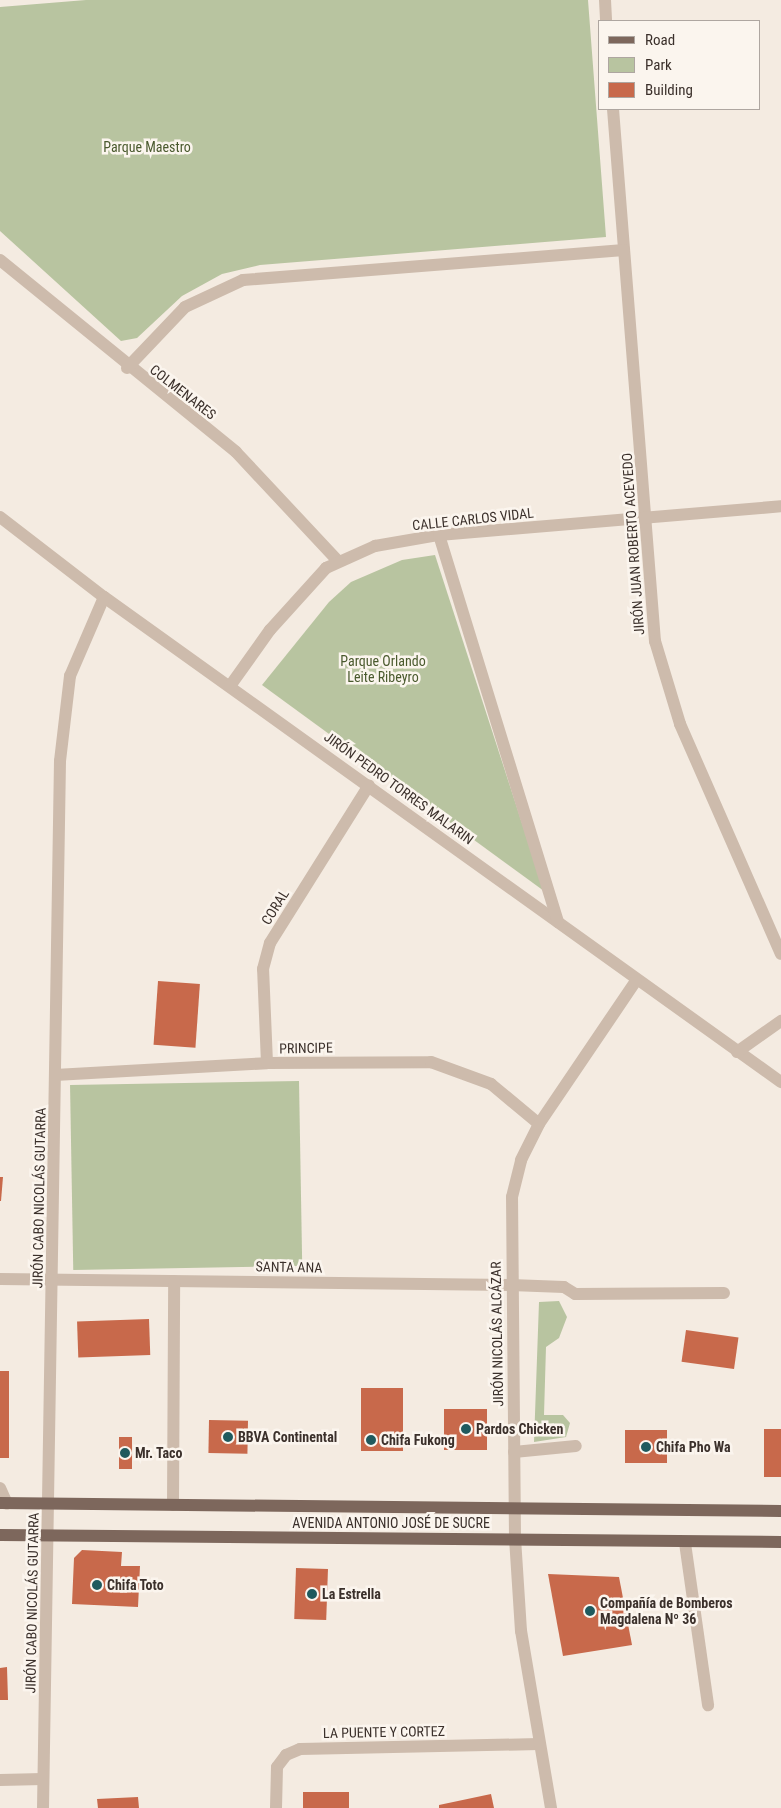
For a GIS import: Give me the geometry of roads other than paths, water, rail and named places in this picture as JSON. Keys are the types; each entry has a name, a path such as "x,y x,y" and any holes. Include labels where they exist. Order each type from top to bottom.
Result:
{"main road":[{"name":"AVENIDA ANTONIO JOSÉ DE SUCRE","path":"4,1503 781,1512"},
{"name":"AVENIDA ANTONIO JOSÉ DE SUCRE","path":"0,1534 515,1539 686,1543 781,1542"}],"street":[{"path":"605,0 606,20"},
{"name":"JIRÓN JUAN ROBERTO ACEVEDO","path":"613,110 647,518 655,641 664,677 781,954"},
{"path":"127,368 185,307 243,280 624,250"},
{"name":"COLMENARES","path":"0,260 127,368 260,473 337,560"},
{"name":"CALLE CARLOS VIDAL","path":"230,686 270,630 337,560 375,546 439,535 781,506"},
{"name":"JIRÓN PEDRO TORRES MALARIN","path":"0,517 104,597 369,785 636,981 781,1082"},
{"path":"439,535 558,922"},
{"name":"JIRÓN CABO NICOLÁS GUTARRA","path":"42,1808 50,1535 55,1075 64,719 70,676 104,597"},
{"name":"CORAL","path":"266,1064 263,969 270,942 369,785"},
{"name":"JIRÓN NICOLÁS ALCÁZAR","path":"551,1808 521,1631 515,1539 511,1285 512,1197 521,1160 539,1124 636,981"},
{"path":"737,1052 781,1021"},
{"name":"PRINCIPE","path":"55,1075 266,1064 431,1062 491,1084 539,1124"},
{"name":"SANTA ANA","path":"0,1279 511,1285 564,1287 575,1294 724,1293"},
{"path":"173,1505 174,1281"},
{"path":"514,1452 576,1446"},
{"path":"0,1488 4,1503"},
{"path":"686,1543 708,1704"},
{"name":"LA PUENTE Y CORTEZ","path":"276,1808 277,1767 286,1754 300,1749 539,1744"},
{"path":"0,1780 43,1779"}],"place":[{"name":"Pardos Chicken","path":"466,1429"},
{"name":"BBVA Continental","path":"228,1437"},
{"name":"Chifa Fukong","path":"371,1440"},
{"name":"Chifa Pho Wa","path":"646,1447"},
{"name":"Mr. Taco","path":"125,1453"},
{"name":"Chifa Toto","path":"97,1585"},
{"name":"La Estrella","path":"312,1594"},
{"name":"Compañía de Bomberos Magdalena Nº 36","path":"590,1611"}],"park label":[{"name":"Parque Maestro","path":"147,147"},
{"name":"Parque Orlando Leite Ribeyro","path":"383,670"}]}
